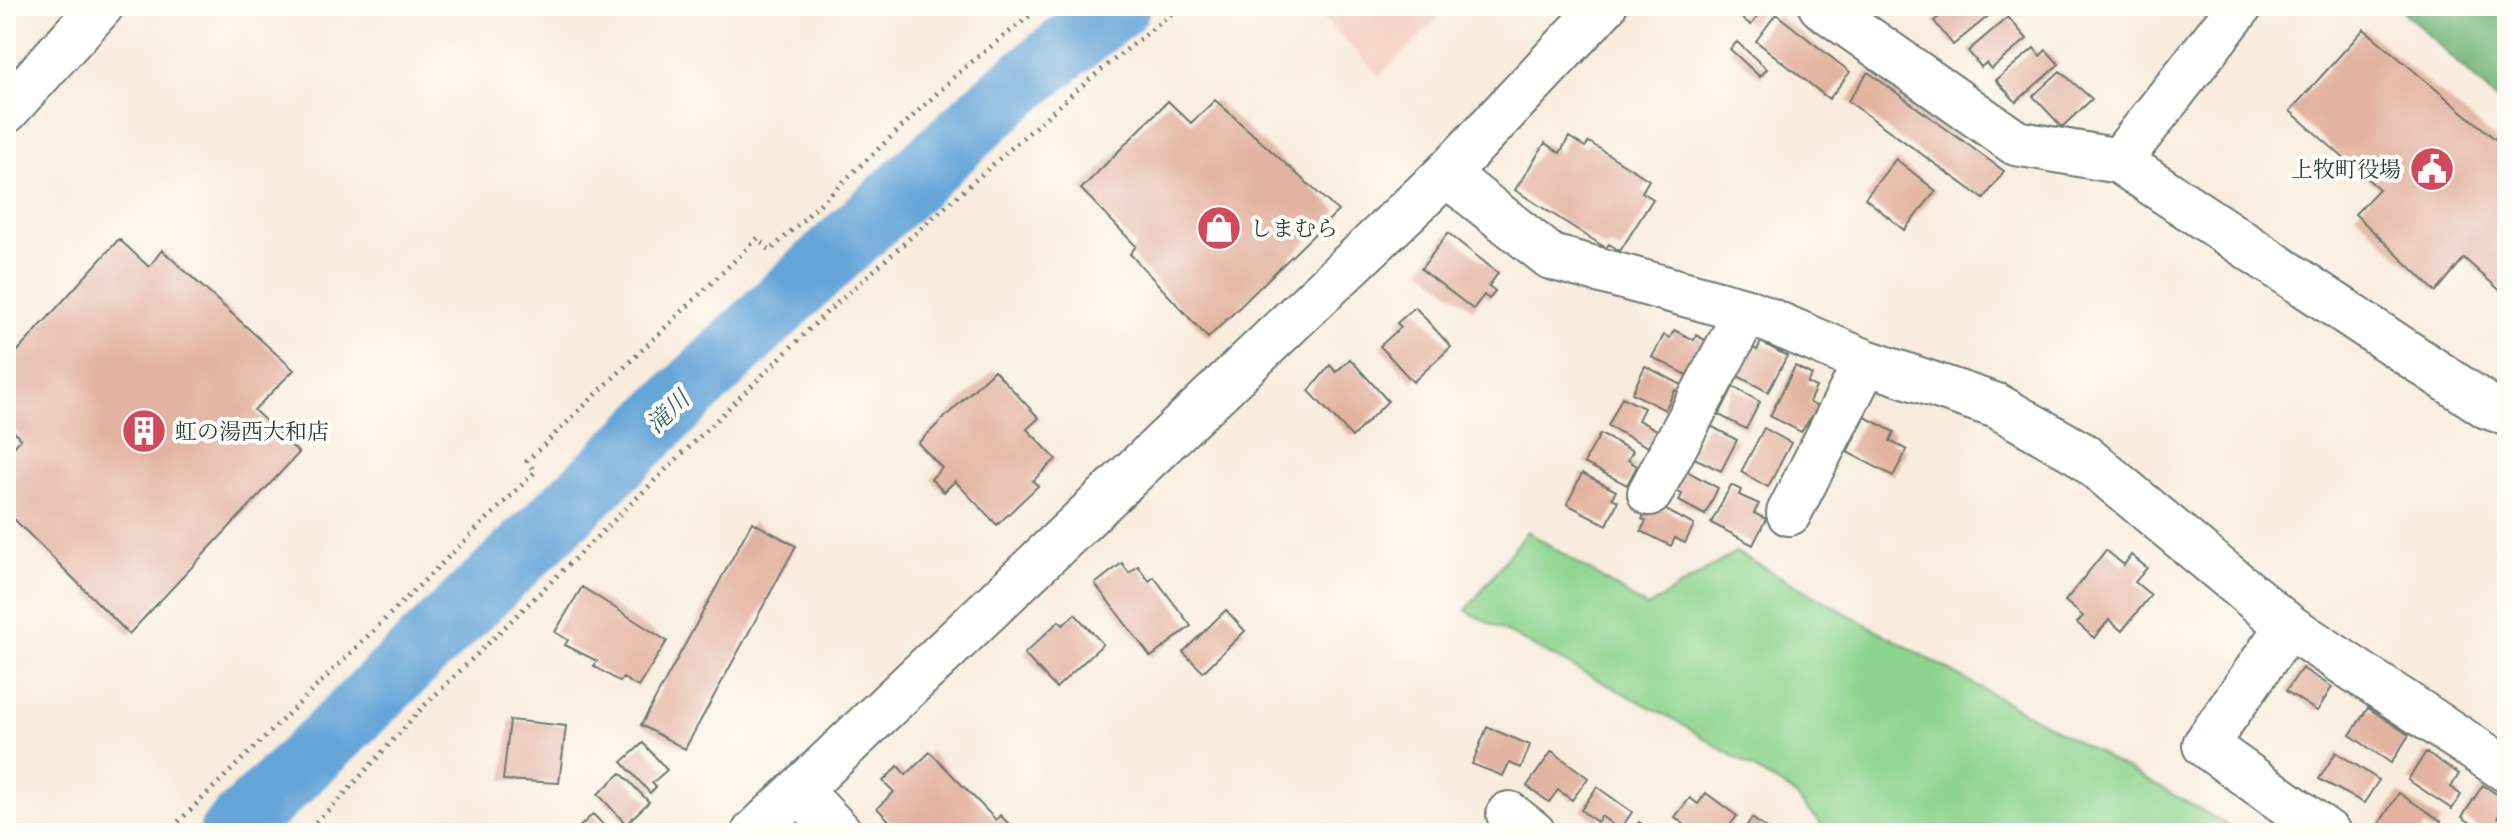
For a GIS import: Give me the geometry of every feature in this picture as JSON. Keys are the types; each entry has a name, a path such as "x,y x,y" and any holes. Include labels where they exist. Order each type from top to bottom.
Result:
{"street":[{"path":"6,111 101,6"},
{"path":"754,833 1446,174 1604,6"},
{"path":"1821,6 2016,143 2119,161 2487,406 2507,413"},
{"path":"2119,161 2240,6"},
{"path":"1446,174 1551,257 1747,311 1866,362 1997,406 2081,454 2288,626 2507,770"},
{"path":"1650,493 1747,311"},
{"path":"1789,513 1866,362"},
{"path":"2288,626 2205,745 2328,833"},
{"path":"799,790 840,833"}],"path":[{"path":"167,833 535,472 527,461 758,238 770,251 965,67 1042,6"},
{"path":"304,833 340,799 422,708 827,312 1080,87 1181,6"}],"shaded area":[{"path":"1313,6 1451,6 1379,76"}],"green space":[{"path":"2398,6 2507,6 2507,110"},
{"path":"1527,531 1647,607 1736,552 2242,833 1829,833 1793,793 1673,719 1466,611"}],"building":[{"path":"1746,6 1766,6 1751,25 1739,16"},
{"path":"1953,6 1995,6 1997,9 1953,45 1934,21"},
{"path":"1776,14 1850,72 1829,99 1756,41"},
{"path":"2008,17 2027,39 1991,69 1986,63 1981,67 1968,51"},
{"name":"上牧町役場","path":"2364,29 2507,149 2507,297 2464,258 2436,292 2355,214 2379,189 2290,111"},
{"path":"1737,42 1767,69 1760,77 1730,49"},
{"path":"2034,48 2040,56 2046,50 2059,64 2016,102 1996,80"},
{"path":"2060,71 2092,99 2062,127 2033,96"},
{"path":"1868,72 2004,171 1984,199 1848,101"},
{"name":"しまむら","path":"1215,100 1338,211 1208,338 1130,254 1136,246 1081,189 1168,101 1191,123"},
{"path":"1569,137 1585,147 1589,142 1649,180 1642,192 1653,199 1620,251 1609,244 1606,248 1515,190 1545,143 1560,153"},
{"path":"1896,159 1936,191 1904,230 1865,198"},
{"path":"1448,233 1498,273 1489,286 1495,291 1489,299 1484,295 1473,309 1421,269"},
{"name":"虹の湯西大和店","path":"119,239 149,267 162,250 294,370 254,410 299,453 129,634 6,511 6,456 21,439 6,423 6,364"},
{"path":"1415,307 1451,347 1413,382 1380,346 1401,327 1397,323"},
{"path":"1674,330 1694,340 1696,335 1707,341 1689,376 1652,357 1664,335 1670,338"},
{"path":"1761,342 1787,356 1768,392 1732,373 1747,344 1757,350"},
{"path":"1350,359 1388,401 1352,437 1309,391 1330,365 1336,372"},
{"path":"1645,366 1684,386 1680,393 1675,390 1665,410 1632,393"},
{"path":"1795,366 1812,375 1807,383 1816,387 1809,402 1818,407 1801,432 1770,416"},
{"path":"994,370 1039,418 1027,429 1056,459 1033,481 1038,486 997,525 955,481 944,492 931,479 942,468 918,443"},
{"path":"1733,387 1760,402 1746,429 1719,415"},
{"path":"1622,397 1644,408 1638,420 1657,430 1648,447 1608,426"},
{"path":"1865,417 1894,432 1890,441 1907,450 1893,476 1847,452"},
{"path":"1707,424 1737,440 1721,471 1690,456"},
{"path":"1764,428 1791,443 1768,487 1741,472"},
{"path":"1600,434 1633,451 1628,460 1637,466 1627,485 1584,463"},
{"path":"1683,469 1718,488 1705,515 1679,501 1682,494 1673,489"},
{"path":"1582,473 1616,491 1612,498 1618,501 1607,525 1567,504"},
{"path":"1731,485 1741,490 1739,495 1759,504 1754,513 1766,519 1753,545 1711,523"},
{"path":"1651,502 1694,525 1685,543 1675,538 1671,546 1641,531 1646,521 1642,519"},
{"path":"752,522 796,546 685,749 641,725"},
{"path":"2106,550 2124,565 2131,555 2147,568 2135,582 2151,595 2122,631 2109,620 2094,638 2077,623 2083,616 2065,601"},
{"path":"1122,563 1129,573 1138,566 1149,581 1154,577 1191,626 1151,657 1095,584"},
{"path":"582,587 667,641 638,687 623,678 620,682 594,666 597,661 565,645 568,640 555,632"},
{"path":"1226,610 1245,631 1203,672 1183,652"},
{"path":"1075,614 1103,644 1056,688 1024,654 1059,621 1063,625"},
{"path":"2302,668 2332,687 2317,711 2286,691"},
{"path":"2368,708 2409,735 2391,763 2350,735"},
{"path":"510,720 566,726 559,783 503,780"},
{"path":"1487,727 1530,745 1521,768 1509,763 1503,776 1472,764"},
{"path":"643,743 667,770 652,783 656,787 650,793 622,762"},
{"path":"1552,751 1588,778 1572,800 1558,790 1549,802 1527,786"},
{"path":"930,752 996,820 1000,815 1014,829 1010,833 901,833 877,808 894,792 883,781 898,766 906,775"},
{"path":"2336,752 2379,780 2364,803 2319,779"},
{"path":"2426,752 2459,774 2451,787 2461,795 2452,809 2408,780"},
{"path":"621,773 649,802 626,824 598,794"},
{"path":"2483,785 2507,801 2498,817 2507,823 2507,833 2486,833 2462,817"},
{"path":"1597,787 1632,812 1620,830 1601,816 1597,822 1581,810"},
{"path":"1706,793 1737,816 1724,833 1713,826 1707,833 1695,833 1675,817 1690,798 1698,804"},
{"path":"2399,793 2441,821 2433,833 2424,827 2420,833 2392,833 2379,824"},
{"path":"593,814 611,833 573,833"},
{"path":"1752,818 1773,833 1742,833"},
{"path":"1639,822 1654,833 1631,833"}],"waterway":[{"name":"滝川","path":"231,833 795,290 1004,97 1118,6"}],"place":[{"name":"上牧町役場","path":"2432,169"},
{"name":"しまむら","path":"1219,228"},
{"name":"虹の湯西大和店","path":"144,431"}]}
